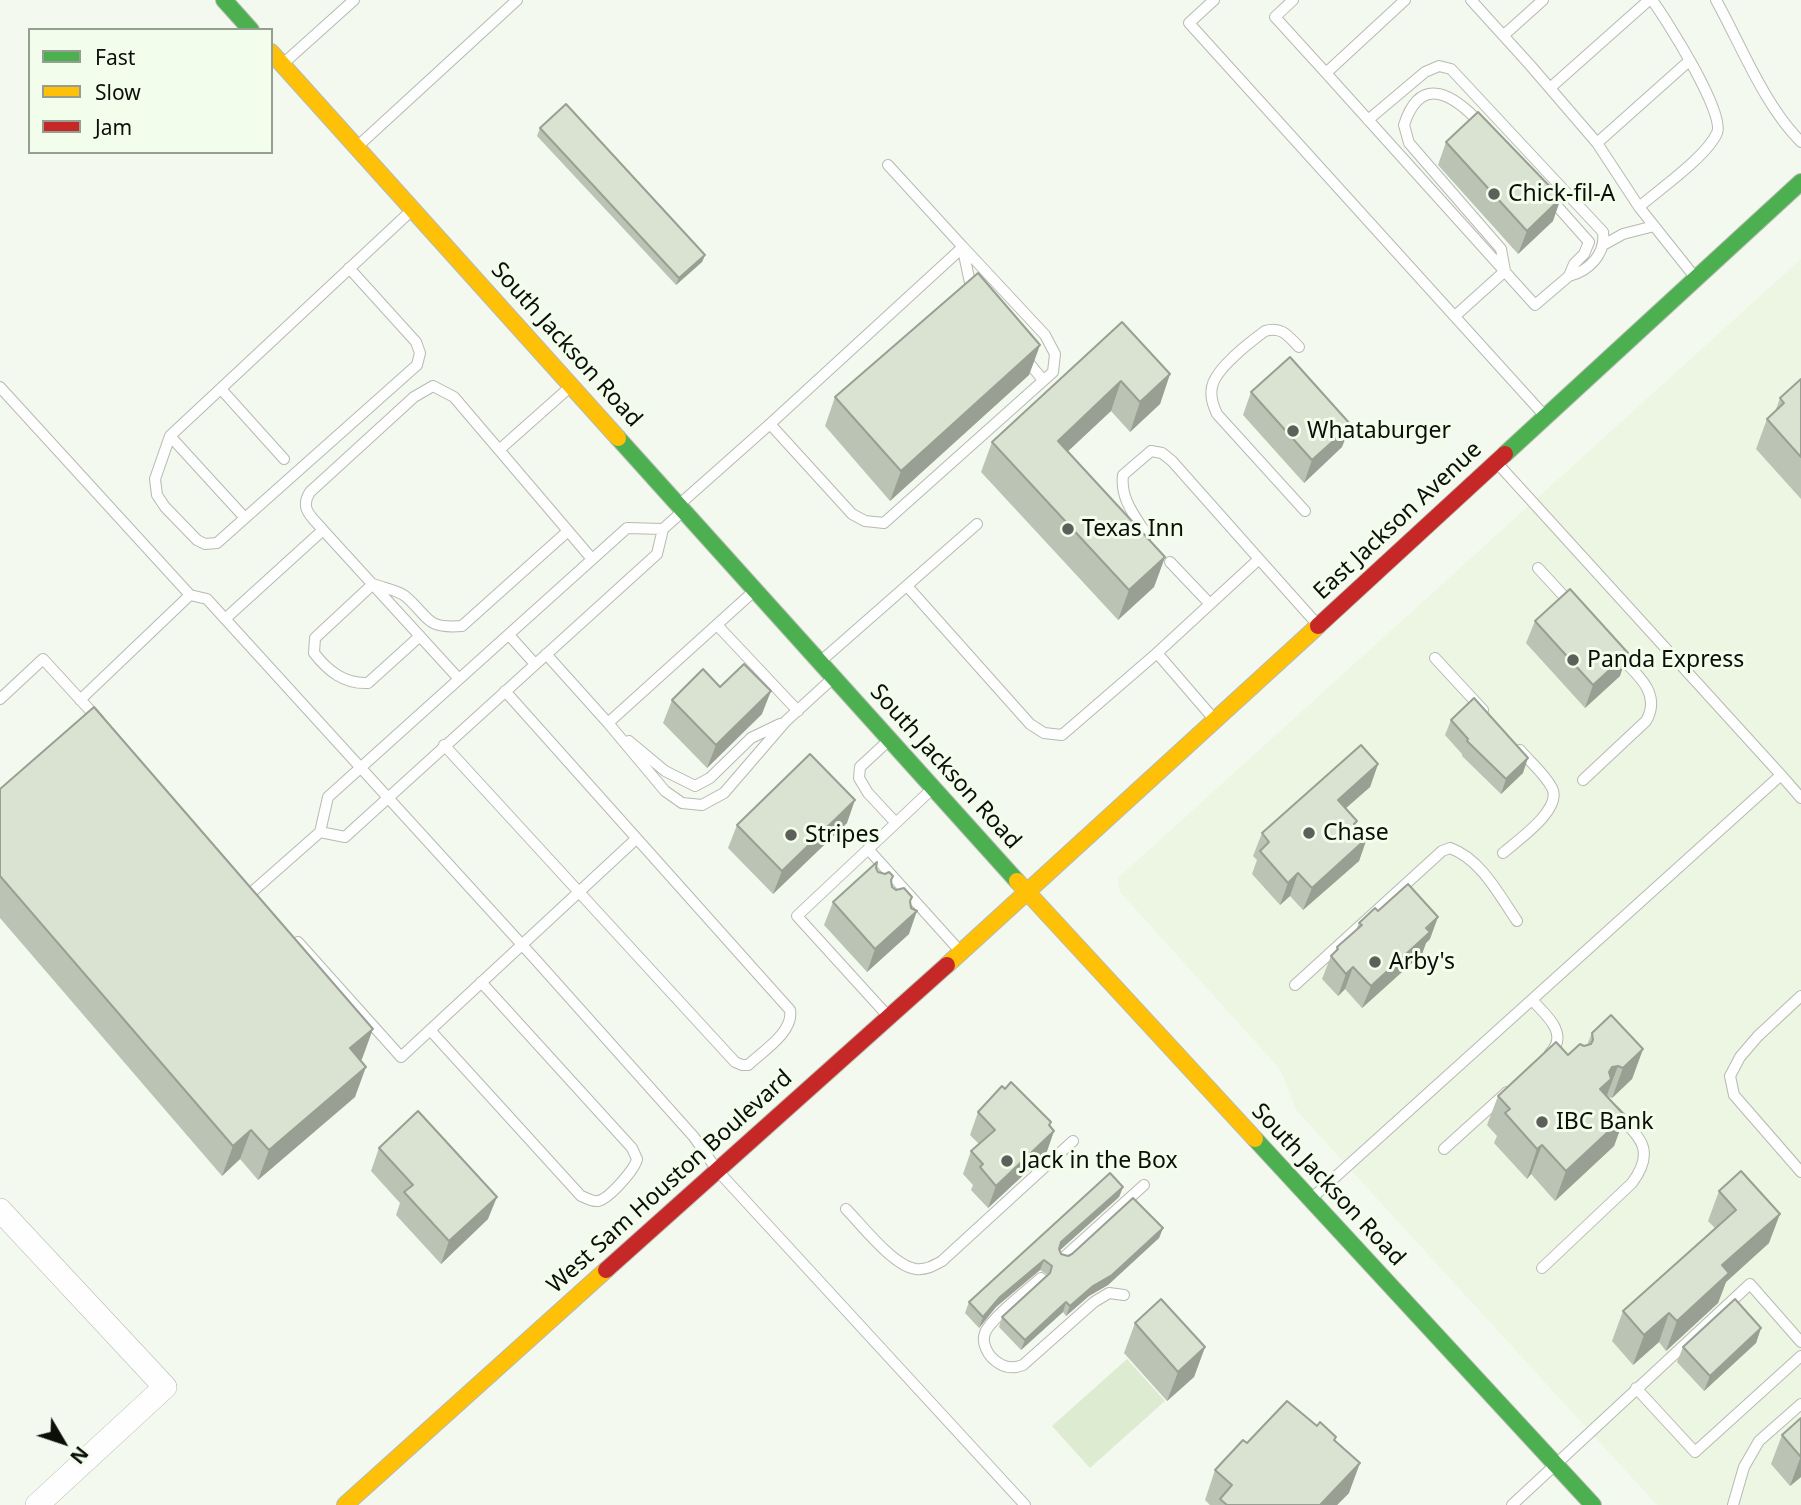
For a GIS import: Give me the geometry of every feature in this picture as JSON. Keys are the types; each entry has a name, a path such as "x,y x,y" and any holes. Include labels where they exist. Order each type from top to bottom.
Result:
{"main road":[{"path":"224,0 249,28"},
{"name":"South Jackson Road","path":"273,54 1027,893 1556,1465 1586,1503"},
{"name":"East Jackson Avenue","path":"1027,893 1801,182"},
{"name":"West Sam Houston Boulevard","path":"345,1505 1027,893"}],"street":[{"path":"0,1210 165,1387 37,1505"}],"lane":[{"path":"283,64 354,0"},
{"path":"358,146 517,0"},
{"path":"1214,0 1189,23 1546,416"},
{"path":"1293,0 1275,18 1535,305 1569,276 1581,273 1601,254 1605,244 1603,232 1451,69 1439,66 1425,72 1368,120"},
{"path":"1326,73 1405,0"},
{"path":"1471,0 1597,143 1639,207 1696,279"},
{"path":"1504,35 1543,0"},
{"path":"1550,88 1650,0 1674,31 1717,113 1719,130 1709,146 1639,207"},
{"path":"1716,0 1768,96 1801,142"},
{"path":"1597,143 1689,61"},
{"path":"1493,137 1465,107 1453,98 1438,93 1431,93 1414,103 1404,125 1409,143 1501,248 1505,271"},
{"path":"770,424 852,514 865,521 884,523 1053,372 1055,354 1045,335 888,165"},
{"path":"1539,187 1589,242 1569,276"},
{"path":"349,268 416,342 420,354 417,365 217,543 205,544 197,540 156,495 155,479 170,436 349,268 414,208"},
{"path":"1605,244 1623,234 1654,226"},
{"path":"963,247 972,292 980,302"},
{"path":"320,832 345,837 657,554 663,529 681,507 963,247"},
{"path":"1455,316 1505,271"},
{"path":"1299,347 1284,331 1274,328 1265,331 1220,372 1212,385 1212,402 1217,414 1305,511"},
{"path":"1019,351 1043,380"},
{"path":"499,450 572,385"},
{"path":"459,679 305,510 304,501 310,492 414,397 433,386 454,397 592,559"},
{"path":"0,387 190,595 207,598 522,944 694,1137 717,1170 1025,1505"},
{"path":"221,388 284,458"},
{"path":"170,436 245,518"},
{"path":"1147,535 1125,499 1122,484 1123,475 1152,451 1162,453 1172,461 1318,625"},
{"path":"1496,462 1801,797"},
{"path":"820,662 977,524"},
{"path":"252,892 320,832 328,797 627,528 663,529"},
{"path":"225,619 323,530"},
{"path":"373,584 403,594 429,621 443,628 462,626 568,531"},
{"path":"907,586 1030,724 1044,733 1062,735 1157,653 1259,559"},
{"path":"1170,562 1210,604"},
{"path":"1538,568 1583,617"},
{"path":"373,584 315,638 314,653 328,670 353,683 368,683 420,636"},
{"path":"608,723 755,590"},
{"path":"80,700 190,595"},
{"path":"717,625 797,710"},
{"path":"509,635 535,664"},
{"path":"1583,780 1646,721 1651,712 1651,692 1610,646"},
{"path":"1157,653 1215,720"},
{"path":"546,654 664,791 682,803 702,805 724,793 786,721 834,678"},
{"path":"1435,658 1491,719"},
{"path":"0,699 43,659 107,730"},
{"path":"444,745 735,1062 748,1065 788,1028 790,1010 505,691"},
{"path":"608,723 665,771 695,786 710,778 751,738 786,721"},
{"path":"889,740 860,767 859,778 868,793 896,823"},
{"path":"1503,853 1548,812 1554,799 1553,789 1547,780 1510,740"},
{"path":"1310,1199 1781,775"},
{"path":"889,1017 797,916 933,788"},
{"path":"289,933 401,1057 636,839"},
{"path":"1294,985 1442,851 1450,848 1466,856 1492,884 1517,921"},
{"path":"868,849 902,895 961,952"},
{"path":"243,882 261,902"},
{"path":"819,940 830,931"},
{"path":"834,956 844,946"},
{"path":"853,978 863,968"},
{"path":"430,1030 581,1196 594,1201 602,1200 635,1168 637,1159 632,1148 481,982"},
{"path":"1801,996 1740,1057 1730,1076 1734,1095 1801,1172"},
{"path":"1532,1000 1556,1028 1559,1039 1559,1051 1545,1056"},
{"path":"1444,1149 1515,1084"},
{"path":"1542,1268 1632,1184 1641,1171 1645,1149 1641,1139 1606,1103"},
{"path":"846,1209 896,1260 913,1269 931,1267 942,1261 1073,1140"},
{"path":"1063,1258 1144,1185"},
{"path":"1041,1278 985,1332 986,1351 1000,1364 1016,1368 1023,1365 1094,1302 1108,1293 1124,1295"},
{"path":"1511,1505 1750,1284 1801,1342"},
{"path":"1636,1388 1695,1452 1801,1356"},
{"path":"1733,1505 1744,1467 1759,1441 1801,1404"}],"shaded area":[{"path":"1801,259 1801,1505 1657,1505 1297,1111 1280,1069 1120,892 1118,878"},
{"path":"1127,1359 1165,1401 1090,1468 1052,1426"}],"building":[{"path":"566,104 705,255 679,278 540,128"},
{"path":"1478,112 1561,198 1527,231 1446,142"},
{"path":"978,273 1040,345 901,471 835,397"},
{"path":"1122,322 1170,374 1140,402 1121,381 1058,441 1165,557 1129,590 992,442"},
{"path":"1290,357 1351,425 1312,460 1251,392"},
{"path":"1801,379 1801,457 1767,419 1784,403 1780,398"},
{"path":"1570,589 1628,653 1593,685 1535,621"},
{"path":"744,664 771,691 716,745 672,700 703,669 720,687"},
{"path":"1474,698 1528,758 1506,779 1467,741 1451,720"},
{"path":"94,707 373,1029 350,1048 366,1067 269,1150 251,1130 233,1146 0,876 0,789"},
{"name":"Chase","path":"1361,745 1378,764 1338,800 1357,821 1354,824 1367,838 1312,888 1298,873 1288,883 1260,851 1269,842 1262,833"},
{"path":"810,754 855,800 782,871 737,825"},
{"path":"877,862 878,872 889,872 893,876 892,887 896,890 904,888 912,897 911,908 917,911 875,949 833,902"},
{"name":"Arby's","path":"1408,884 1438,917 1426,928 1430,932 1371,986 1353,967 1346,974 1331,956 1337,947 1362,925 1359,923 1375,908 1378,911"},
{"name":"IBC Bank","path":"1611,1015 1643,1049 1623,1068 1612,1067 1609,1072 1611,1079 1600,1089 1625,1116 1566,1171 1542,1145 1537,1149 1505,1113 1510,1109 1498,1096 1556,1042 1568,1055 1580,1044 1591,1044 1592,1033"},
{"path":"1011,1082 1051,1122 1049,1125 1054,1131 996,1186 980,1167 983,1164 971,1151 995,1130 978,1112 1002,1086 1005,1089"},
{"path":"418,1111 497,1197 449,1241 404,1192 413,1185 379,1148"},
{"path":"1741,1171 1780,1214 1722,1265 1729,1273 1677,1321 1669,1313 1644,1335 1623,1311 1736,1210 1719,1191"},
{"path":"1110,1173 1123,1187 1061,1242 1061,1254 1072,1254 1133,1198 1163,1228 1112,1275 1093,1286 1070,1306 1066,1302 1025,1340 1002,1317 1050,1273 1052,1266 1044,1260 1000,1297 983,1317 969,1302"},
{"path":"1161,1299 1205,1347 1178,1372 1135,1323"},
{"path":"1735,1299 1761,1328 1710,1376 1683,1347"},
{"path":"1287,1401 1317,1426 1320,1422 1336,1437 1334,1440 1360,1463 1320,1505 1227,1505 1220,1499 1232,1485 1215,1470 1243,1440 1247,1443"},
{"path":"1801,1418 1801,1457 1782,1435"}],"traffic: fast":[{"path":"224,0 249,28"},
{"path":"1505,454 1801,182"},
{"path":"618,438 1017,881"},
{"path":"1255,1139 1593,1505"}],"traffic: slow":[{"path":"273,54 618,438"},
{"path":"947,965 1318,626"},
{"path":"1017,881 1255,1139"},
{"path":"345,1505 606,1270"}],"traffic: jam":[{"path":"1318,626 1505,454"},
{"path":"606,1270 947,965"}],"place":[{"name":"Chick-fil-A","path":"1494,194"},
{"name":"Whataburger","path":"1293,431"},
{"name":"Texas Inn","path":"1068,529"},
{"name":"Panda Express","path":"1573,660"},
{"name":"Chase","path":"1309,833"},
{"name":"Stripes","path":"791,835"},
{"name":"Arby's","path":"1375,962"},
{"name":"IBC Bank","path":"1542,1122"},
{"name":"Jack in the Box","path":"1007,1161"}]}
